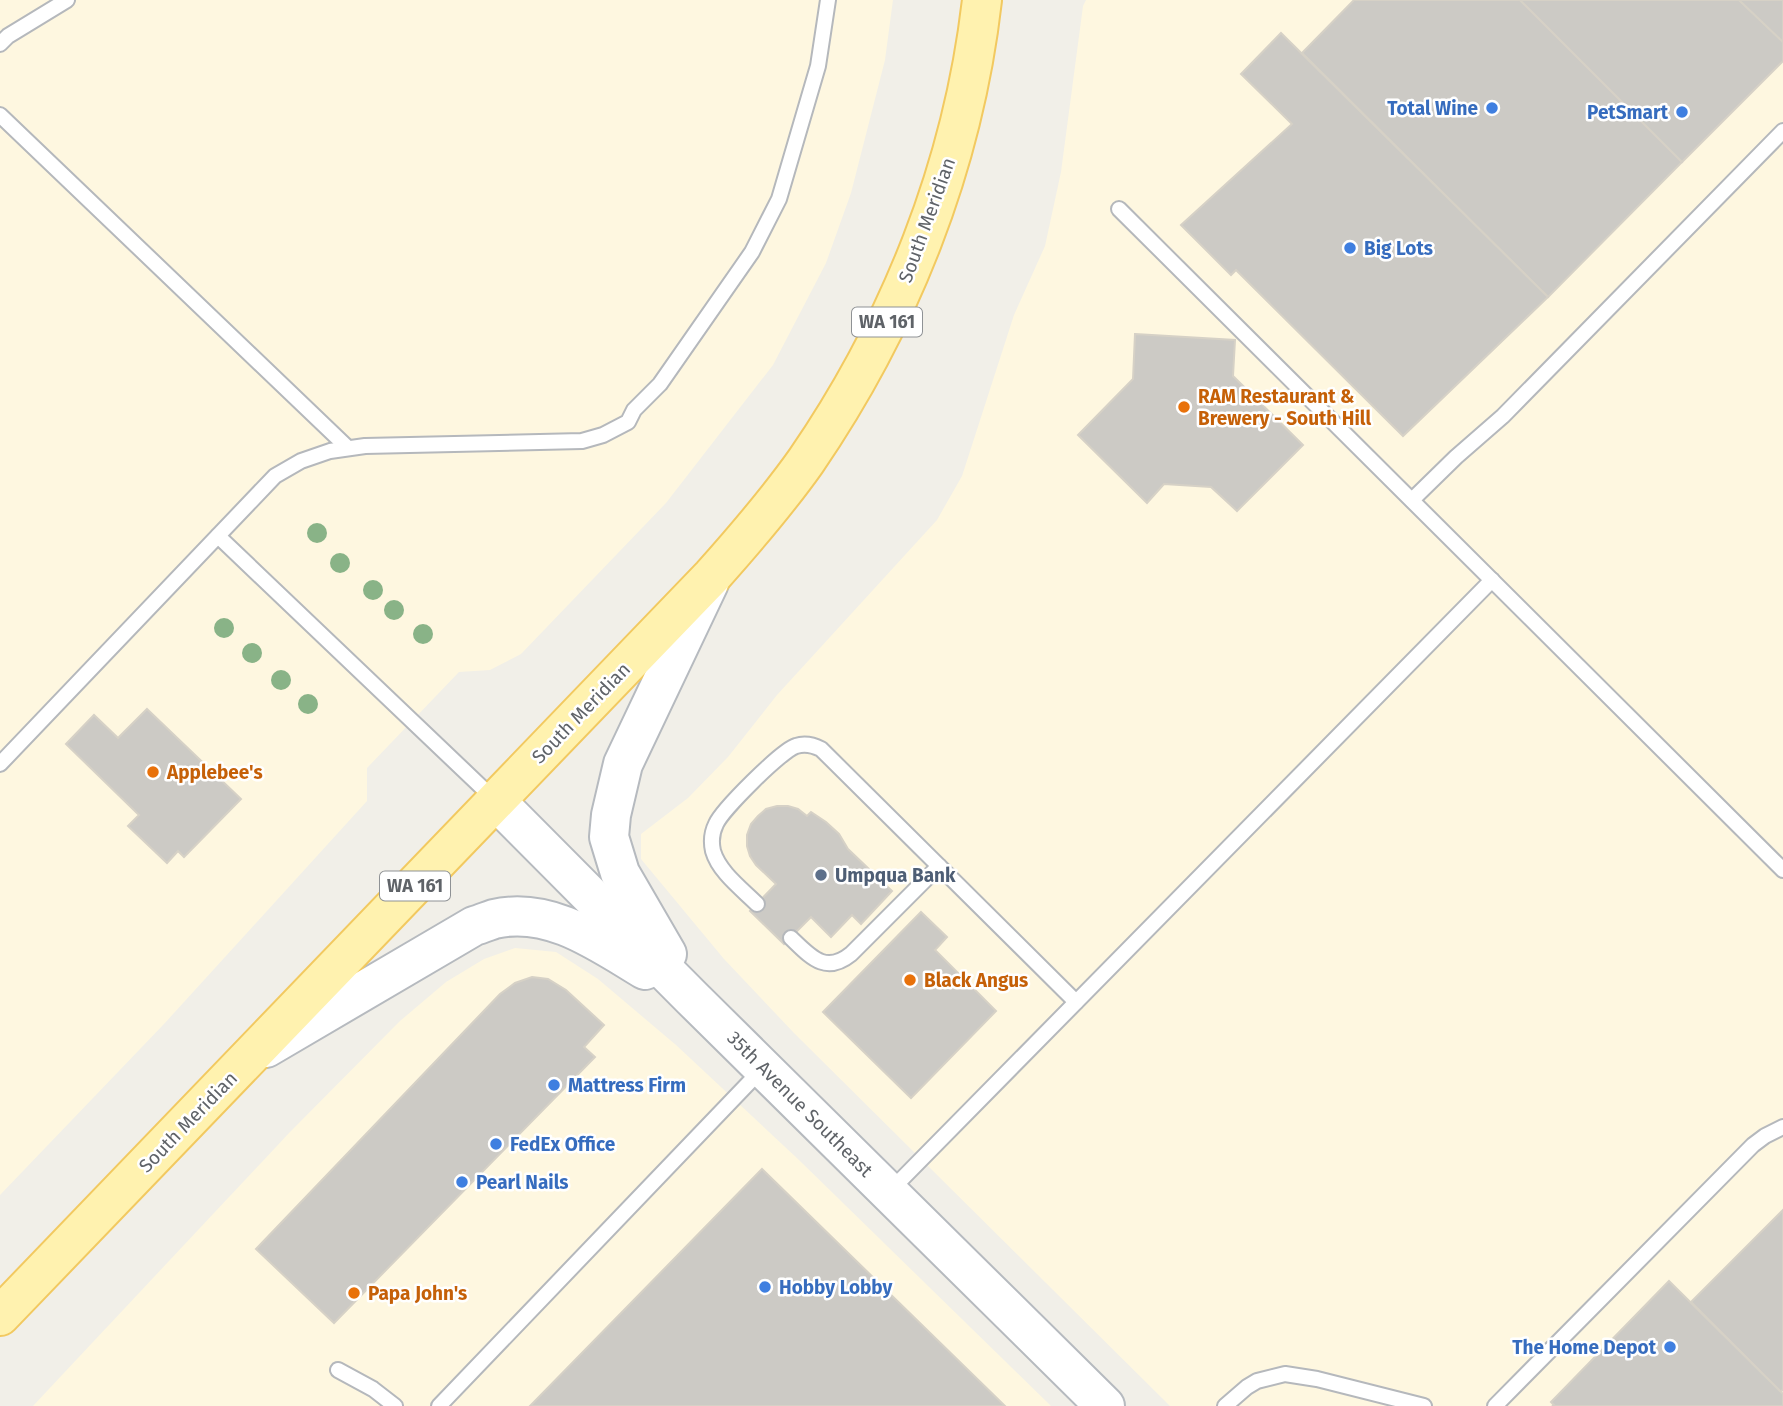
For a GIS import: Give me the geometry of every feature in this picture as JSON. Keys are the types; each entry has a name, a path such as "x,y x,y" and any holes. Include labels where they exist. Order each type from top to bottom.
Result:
{"main road":[{"name":"South Meridian","path":"0,1315 712,576 769,511 805,462 860,374 908,277 946,173 966,94 983,9"}],"street":[{"path":"692,998 620,873 609,836 623,764 712,576"},
{"name":"35th Avenue Southeast","path":"496,801 1105,1406"},
{"path":"252,1056 474,926 514,916 564,924 692,998"}],"lane":[{"path":"0,44 8,36 67,0"},
{"path":"0,764 275,476 301,461 348,448 582,442 628,422 634,410 660,384 752,253 779,199 818,66 828,0"},
{"path":"0,115 348,448"},
{"path":"1412,500 1455,457 1503,416 1783,131"},
{"path":"1119,209 1783,870"},
{"path":"218,536 496,801"},
{"path":"889,1192 1492,580"},
{"path":"757,904 717,860 712,841 716,822 726,809 790,748 806,744 821,749 1076,1002"},
{"path":"791,938 813,958 825,963 839,962 851,954 939,866"},
{"path":"439,1406 764,1068"},
{"path":"1495,1406 1753,1145 1783,1127"},
{"path":"338,1370 373,1389 391,1405"},
{"path":"1225,1406 1257,1381 1285,1374 1317,1379 1424,1406"}],"shaded area":[{"path":"0,0 893,0 885,60 851,193 826,263 773,365 666,503 521,654 490,670 459,672 367,768 367,801 164,1024 0,1195"},
{"path":"1086,0 1783,0 1783,1406 1170,1406 794,1033 724,959 641,859 641,834 688,798 728,757 777,695 937,520 962,476 1014,315 1045,246 1061,172 1083,6"},
{"path":"515,948 556,952 598,979 676,1045 799,1160 1051,1406 33,1406 290,1132 400,1021 446,982 484,959"}],"building":[{"name":"Total Wine","path":"1354,0 1520,0 1682,162 1548,297 1302,53"},
{"name":"PetSmart","path":"1520,0 1739,0 1783,42 1783,61 1682,162"},
{"path":"1739,0 1783,0 1783,42"},
{"name":"Big Lots","path":"1281,33 1548,297 1403,436 1236,270 1231,275 1181,225 1292,124 1241,74"},
{"name":"RAM Restaurant & Brewery - South Hill","path":"1135,334 1235,340 1233,376 1303,445 1237,511 1211,487 1164,484 1147,503 1078,435 1133,379"},
{"name":"Applebee's","path":"147,709 241,799 184,857 178,851 167,863 128,826 139,815 66,744 94,715 118,738"},
{"name":"Umpqua Bank","path":"777,806 798,809 807,816 811,812 826,822 839,834 848,849 892,891 861,924 852,915 831,937 811,917 784,944 750,911 776,884 750,856 747,835 758,816 766,809"},
{"name":"Black Angus","path":"921,912 947,937 935,950 996,1011 911,1098 823,1012"},
{"path":"532,977 548,979 566,990 604,1025 584,1047 595,1057 334,1323 256,1249 500,994 515,983"},
{"name":"Hobby Lobby","path":"762,1169 1005,1406 530,1406"},
{"path":"1783,1210 1783,1389 1781,1392 1691,1302"},
{"name":"The Home Depot","path":"1669,1281 1783,1394 1783,1406 1552,1406 1554,1405 1551,1402"}],"place":[{"name":"Total Wine","path":"1492,108"},
{"name":"PetSmart","path":"1682,112"},
{"name":"Big Lots","path":"1350,248"},
{"name":"RAM Restaurant & Brewery - South Hill","path":"1184,407"},
{"name":"Applebee's","path":"153,772"},
{"name":"Umpqua Bank","path":"821,875"},
{"name":"Black Angus","path":"910,980"},
{"name":"Mattress Firm","path":"554,1085"},
{"name":"FedEx Office","path":"496,1144"},
{"name":"Pearl Nails","path":"462,1182"},
{"name":"Hobby Lobby","path":"765,1287"},
{"name":"Papa John's","path":"354,1293"},
{"name":"The Home Depot","path":"1670,1347"}]}
